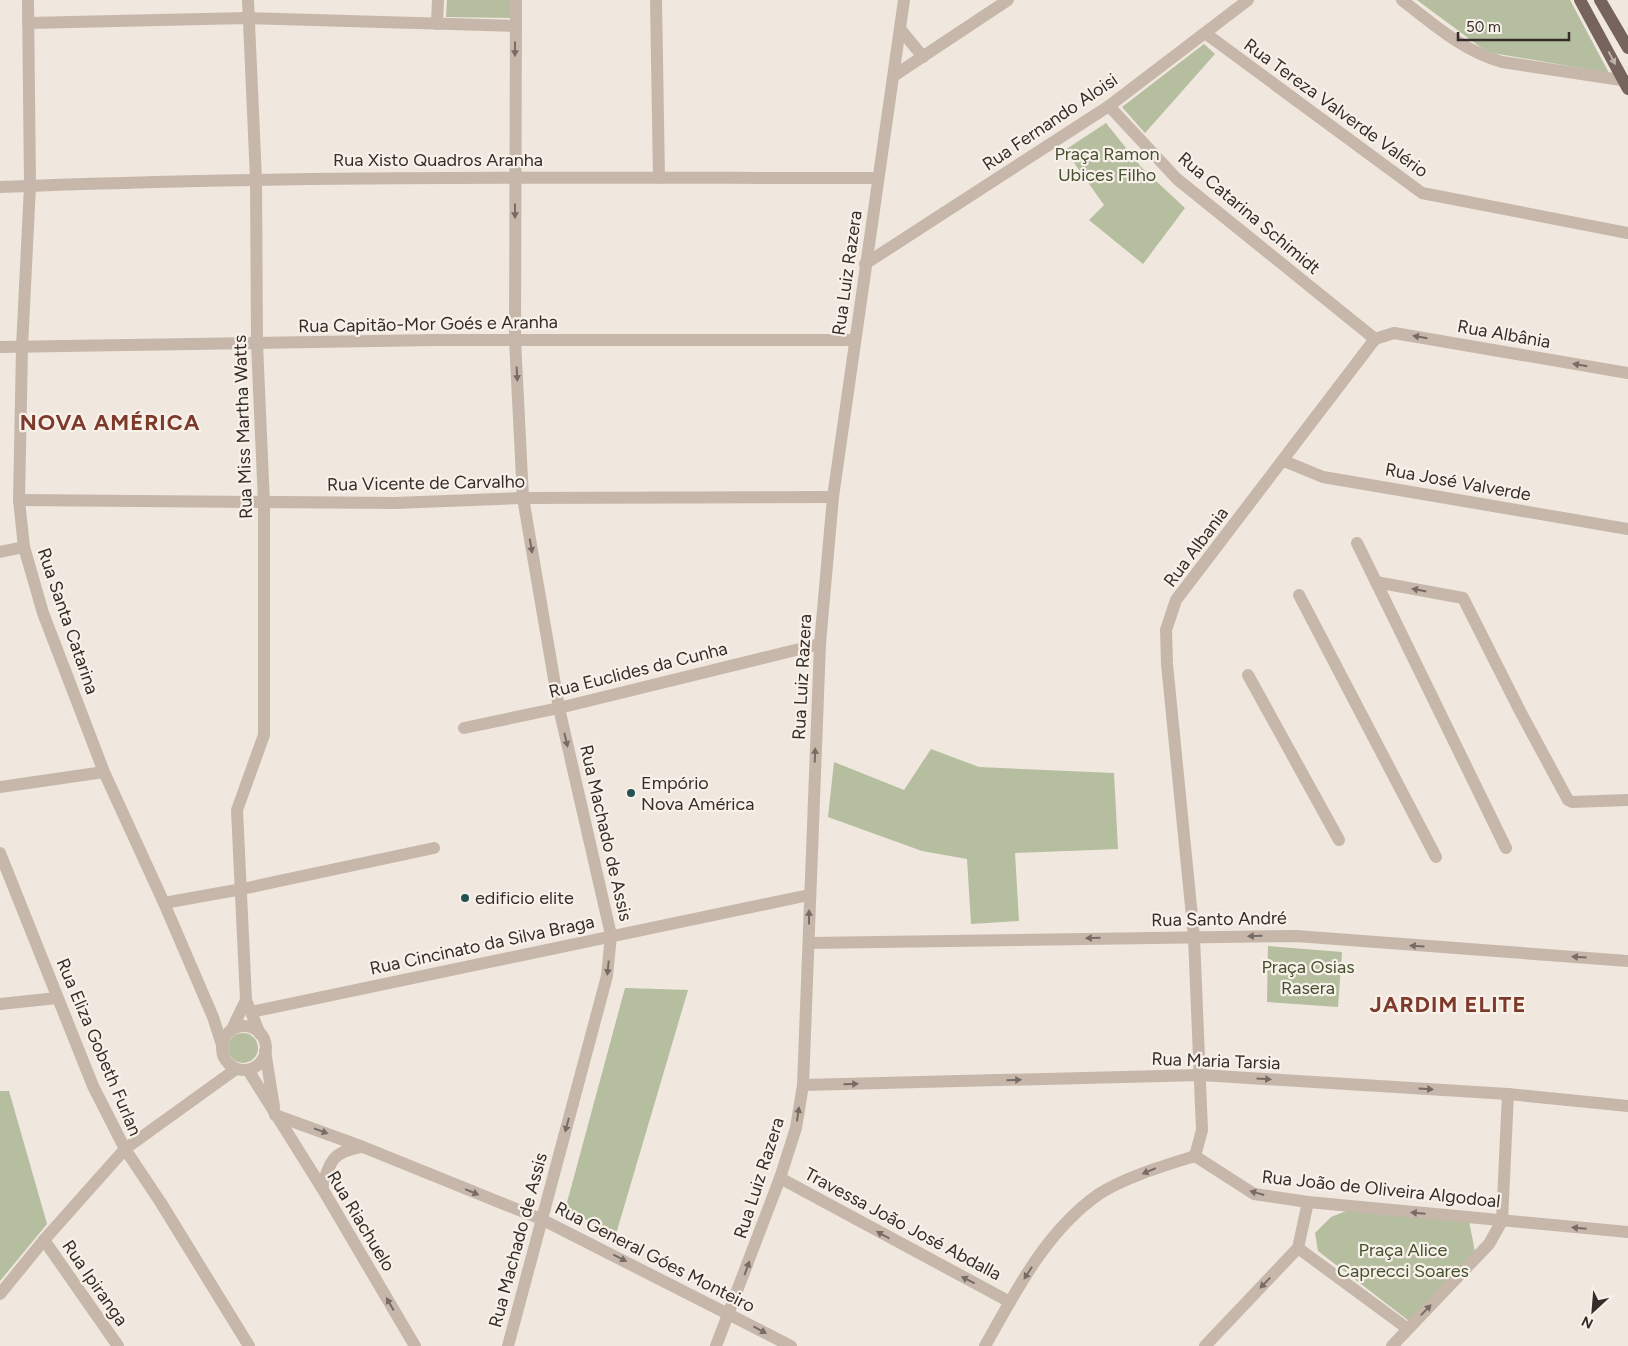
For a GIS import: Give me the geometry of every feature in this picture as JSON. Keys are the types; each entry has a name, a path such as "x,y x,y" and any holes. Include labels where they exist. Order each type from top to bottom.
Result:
{"main road":[{"path":"1580,0 1626,83"},
{"path":"1600,0 1628,48"}],"street":[{"name":"Rua Santa Catarina","path":"28,0 30,186 22,347 19,500 24,547 43,613 104,772 164,903 213,1017 222,1045"},
{"name":"Rua Miss Martha Watts","path":"248,0 247,18 256,179 257,344 264,503 264,735 237,810 249,1006"},
{"path":"437,24 438,0"},
{"name":"Rua Machado de Assis","path":"508,1346 607,976 611,935 559,708 523,498 515,340 516,0"},
{"path":"656,0 658,178"},
{"name":"Rua Luiz Razera","path":"716,1346 780,1178 796,1128 803,1085 810,943 809,894 820,644 833,497 877,178 895,75 904,0"},
{"path":"895,75 1008,0"},
{"name":"Rua Fernando Aloisi","path":"865,264 1109,106 1248,0"},
{"path":"1402,0 1460,43 1481,56 1502,62 1626,83"},
{"path":"28,24 247,18 515,26"},
{"path":"901,30 922,57"},
{"name":"Rua Tereza Valverde Valério","path":"1205,33 1422,193 1628,233"},
{"name":"Rua Catarina Schimidt","path":"1109,106 1177,179 1375,339"},
{"name":"Rua Xisto Quadros Aranha","path":"0,187 256,179 515,176 877,178"},
{"name":"Rua Albânia","path":"1375,339 1394,333 1628,373"},
{"name":"Rua Albania","path":"1194,937 1167,664 1166,630 1176,600 1284,461 1375,339"},
{"name":"Rua Capitão-Mor Goés e Aranha","path":"0,347 515,340 856,340"},
{"name":"Rua José Valverde","path":"1284,461 1323,477 1628,529"},
{"name":"Rua Vicente de Carvalho","path":"19,500 396,503 523,498 833,497"},
{"path":"1357,543 1506,848"},
{"path":"0,552 24,547"},
{"path":"1376,582 1463,598 1520,711 1568,800 1572,802 1628,800"},
{"path":"1299,595 1436,856"},
{"name":"Rua Euclides da Cunha","path":"464,728 559,708 820,644"},
{"path":"1248,674 1338,840"},
{"path":"0,787 104,772"},
{"path":"164,903 242,890 434,848"},
{"name":"Rua Eliza Gobeth Furlan","path":"0,853 57,998 94,1086 124,1149 161,1203 249,1346"},
{"name":"Rua Cincinato da Silva Braga","path":"249,1006 809,894"},
{"name":"Rua Santo André","path":"810,943 1296,936 1628,961"},
{"path":"985,1346 1010,1302 1058,1229 1100,1194 1154,1169 1195,1156 1202,1130 1194,937"},
{"path":"0,1004 57,998"},
{"path":"242,1069 225,1059 222,1045 227,1033 249,1006"},
{"path":"0,1294 44,1240 124,1149 242,1069 260,1063 266,1051 266,1045 249,1006"},
{"path":"232,1029 244,1026 256,1029 260,1034"},
{"name":"Rua Riachuelo","path":"266,1051 275,1115"},
{"name":"Rua Riachuelo","path":"242,1069 275,1115 322,1188 415,1346"},
{"name":"Rua Maria Tarsia","path":"803,1085 1201,1075 1508,1094 1628,1106"},
{"path":"1392,1346 1489,1244 1502,1221 1508,1094"},
{"name":"Rua General Góes Monteiro","path":"275,1115 363,1147 541,1219 730,1313 790,1346"},
{"path":"322,1188 334,1159 343,1150 363,1147"},
{"name":"Rua João de Oliveira Algodoal","path":"1195,1156 1254,1194 1308,1202 1628,1232"},
{"name":"Travessa João José Abdalla","path":"780,1178 1010,1302"},
{"path":"1205,1346 1298,1248 1308,1202"},
{"name":"Rua Ipiranga","path":"44,1240 118,1346"},
{"path":"1298,1248 1408,1329"}],"green space":[{"path":"447,0 511,0 511,18 446,17"},
{"path":"1417,0 1570,0 1609,73 1487,52"},
{"path":"1204,44 1215,54 1145,133 1122,107"},
{"name":"Praça Ramon Ubices Filho","path":"1106,123 1142,168 1185,208 1143,264 1089,220 1104,205 1065,150"},
{"path":"931,749 979,767 1114,773 1118,849 1015,853 1019,921 971,924 967,859 922,851 828,817 834,762 904,790"},
{"name":"Praça Osias Rasera","path":"1268,946 1342,952 1338,1007 1267,1002"},
{"path":"625,988 688,990 616,1234 565,1210"},
{"path":"243,1033 254,1037 258,1048 254,1059 243,1063 232,1059 228,1048 232,1037"},
{"path":"0,1091 9,1091 47,1224 0,1281"},
{"name":"Praça Alice Caprecci Soares","path":"1349,1210 1469,1221 1475,1252 1409,1321 1318,1251 1315,1233 1331,1217"}],"place":[{"name":"Empório Nova América","path":"631,793"},
{"name":"edificio elite","path":"465,898"}],"district":[{"name":"NOVA AMÉRICA","path":"110,422"},
{"name":"JARDIM ELITE","path":"1448,1004"}]}
